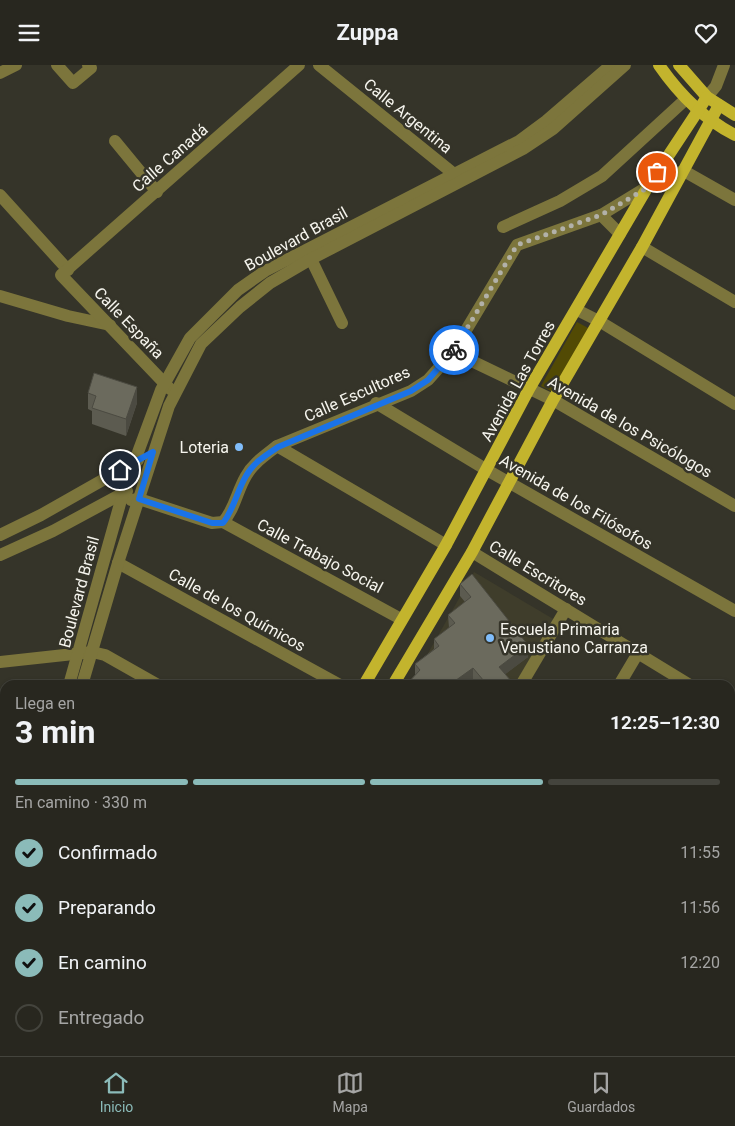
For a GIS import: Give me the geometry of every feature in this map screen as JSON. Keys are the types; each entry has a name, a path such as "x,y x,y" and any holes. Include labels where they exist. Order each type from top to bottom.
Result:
{"main road":[{"path":"659,65 686,99 712,121 735,135"},
{"path":"679,65 707,97 735,115"},
{"name":"Avenida Las Torres","path":"367,680 446,545 529,389 647,188 707,97"},
{"path":"396,680 472,552 554,399 642,247 719,105"}],"street":[{"path":"0,73 16,65"},
{"path":"57,65 73,83 91,68 88,65"},
{"name":"Calle Canadá","path":"64,272 299,65"},
{"name":"Calle Argentina","path":"319,65 454,174"},
{"name":"Boulevard Brasil","path":"83,680 86,653 122,497 164,383 190,339 238,290 265,271 519,141 546,121 611,65"},
{"name":"Boulevard Brasil","path":"72,680 86,653 118,563 173,393 201,344 270,283 310,259 523,149 553,129 625,65"},
{"path":"707,97 716,86 724,65"},
{"path":"716,86 719,105"},
{"path":"503,227 560,201 602,176 686,99"},
{"path":"115,141 157,192"},
{"path":"684,171 735,200"},
{"name":"Calle Escultores","path":"223,523 229,515 248,472 258,460 278,447 376,403 411,391 428,380 453,352 517,245 601,215 665,176 684,171"},
{"name":"Calle España","path":"0,195 110,325 173,393"},
{"path":"601,215 620,234"},
{"path":"642,247 735,302"},
{"path":"310,259 342,323"},
{"path":"0,295 68,316 110,325"},
{"path":"577,310 599,321 735,404"},
{"name":"Avenida de los Psicólogos","path":"453,352 554,399 735,506"},
{"name":"Avenida de los Filósofos","path":"376,403 487,470 735,611"},
{"path":"278,447 446,545"},
{"path":"0,535 41,515 153,452"},
{"path":"0,555 122,497 144,481"},
{"path":"122,497 139,499 212,523 223,523"},
{"name":"Calle Trabajo Social","path":"223,523 402,619"},
{"name":"Calle Escritores","path":"472,552 682,680"},
{"name":"Calle de los Químicos","path":"118,563 331,680"},
{"path":"524,680 566,609"},
{"path":"0,661 86,653 105,655 149,680"},
{"path":"622,680 638,653"}],"shaded area":[{"path":"577,322 590,329 555,393 541,386"},
{"name":"Escuela Primaria Venustiano Carranza","path":"474,572 555,620 520,680 413,680"}],"building":[{"path":"94,373 137,387 126,419 92,408 96,396 88,393"},
{"name":"Escuela Primaria Venustiano Carranza","path":"472,574 528,645 499,667 510,680 483,680 473,668 456,680 411,680 420,670 415,664 439,646 434,639 455,623 448,615 471,597 460,584"}],"way so far":[{"path":"454,350 517,245 601,215 647,188 657,172"}],"place":[{"name":"Loteria","path":"239,447"},
{"name":"Escuela Primaria Venustiano Carranza","path":"490,638"}],"route":[{"path":"120,470 153,452 139,499 212,523 223,523 229,515 248,472 258,460 278,447 376,403 411,391 428,380 440,369 454,350"}]}
